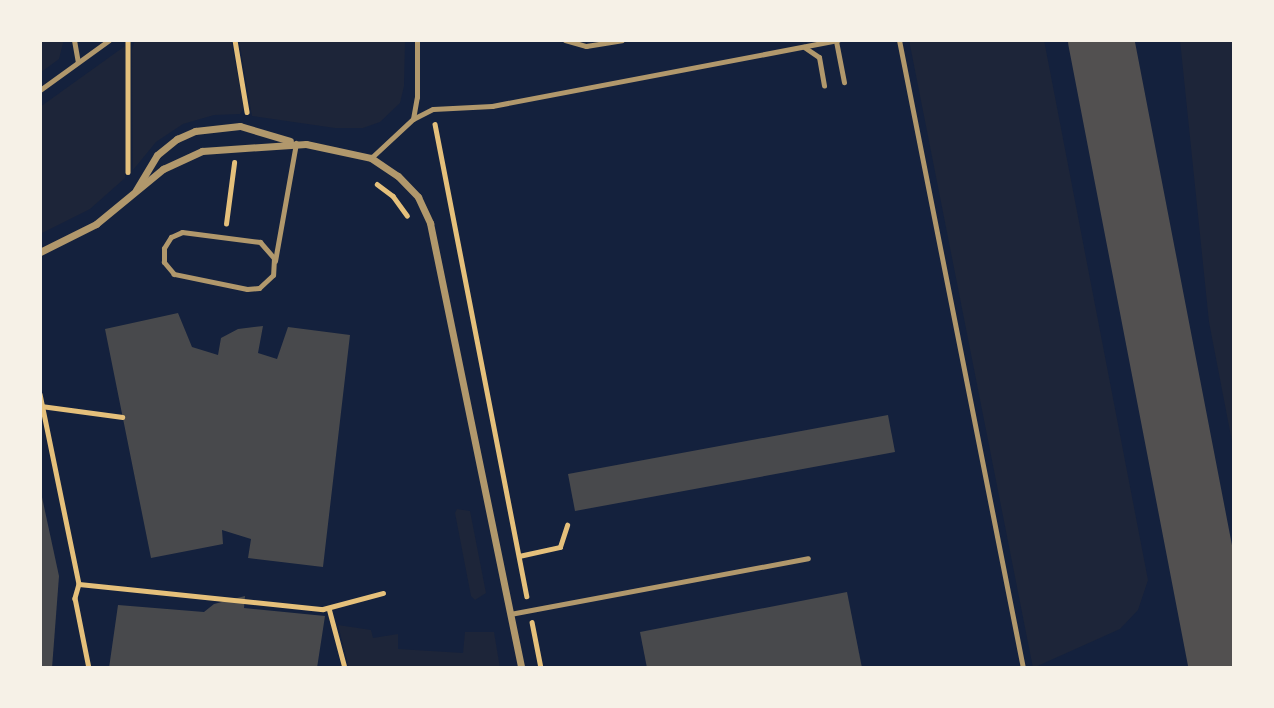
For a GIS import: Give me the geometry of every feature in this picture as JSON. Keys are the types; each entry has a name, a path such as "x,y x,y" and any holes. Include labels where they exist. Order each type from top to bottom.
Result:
{"street":[{"path":"128,198 157,155 177,139 195,131 240,126 296,143 342,149 371,158 398,176 418,197 430,223 521,668"},
{"path":"40,251 96,224 163,169 202,151 296,143"}],"lane":[{"path":"74,40 78,62"},
{"path":"40,90 109,40"},
{"path":"413,119 417,97 416,40"},
{"path":"565,40 586,46 622,40"},
{"path":"899,40 1023,668"},
{"path":"371,158 413,119 433,109 509,103 837,41 844,82"},
{"path":"803,47 819,57 824,86"},
{"path":"275,263 271,251 260,242 224,237 186,232 176,234 164,248 165,265 180,277 252,289 271,279 275,263 296,143"},
{"path":"510,614 808,558"}],"path":[{"path":"128,40 128,198"},
{"path":"235,40 247,109"},
{"path":"433,109 541,668"},
{"path":"224,237 234,159"},
{"path":"372,179 393,196 409,217"},
{"path":"40,394 79,584 75,598 89,668"},
{"path":"41,406 122,417"},
{"path":"519,556 560,547 567,525"},
{"path":"79,584 329,608 383,593"},
{"path":"329,608 345,668"}],"shaded area":[{"path":"40,40 62,40 63,43 59,59 40,73"},
{"path":"135,40 231,40 244,109 240,114 214,115 183,124 156,142 133,170 132,50"},
{"path":"239,40 405,40 404,86 400,103 380,122 363,128 335,128 252,116"},
{"path":"909,40 1044,40 1148,580 1138,610 1120,629 1033,668"},
{"path":"1180,40 1234,40 1234,452 1209,322"},
{"path":"125,46 125,178 90,209 40,234 40,107"},
{"path":"457,509 470,511 486,593 475,600 471,596 455,513"},
{"path":"338,625 371,630 373,638 398,634 398,649 463,653 465,632 494,632 500,668 349,668"}],"building":[{"path":"178,313 192,347 218,355 221,338 238,329 263,326 258,353 277,359 288,327 350,335 323,567 248,558 251,539 222,530 223,544 151,558 105,329"},
{"path":"888,415 895,452 575,511 568,474"},
{"path":"40,488 59,576 52,668 40,668"},
{"path":"847,592 862,668 647,668 640,632"},
{"path":"245,596 244,608 325,616 317,668 109,668 118,605 204,612 214,604"}],"taxiway":[{"path":"1101,40 1222,668"}]}
